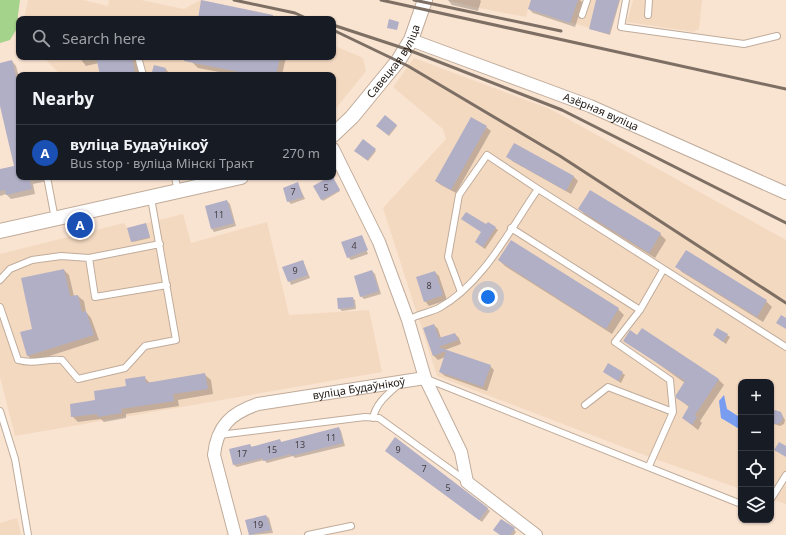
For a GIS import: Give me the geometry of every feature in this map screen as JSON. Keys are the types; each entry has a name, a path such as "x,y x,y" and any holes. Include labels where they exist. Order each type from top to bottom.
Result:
{"street":[{"name":"Савецкая вуліца","path":"336,132 352,117 398,61 411,40 425,0"},
{"name":"Азёрная вуліца","path":"411,40 590,106 786,193"},
{"path":"336,155 379,242 408,320 425,378 461,452 467,482 536,535"},
{"path":"0,231 228,180"},
{"name":"вуліца Будаўнікоў","path":"235,535 214,455 215,442 233,415 258,404 425,378"}],"lane":[{"path":"582,15 587,0"},
{"path":"626,0 621,27 744,44 777,36"},
{"path":"648,15 649,0"},
{"path":"139,60 142,72"},
{"path":"461,292 448,257 459,195 487,155 786,347"},
{"path":"48,180 55,219"},
{"path":"176,180 178,192"},
{"path":"408,320 417,314 438,308 461,292 485,267 538,189"},
{"path":"0,307 18,360 29,363 52,359 62,360 78,379 125,368 145,346 176,340 151,198"},
{"path":"511,228 640,310"},
{"path":"0,280 10,269 32,260 61,256 89,258 160,244"},
{"path":"89,258 95,297 167,285"},
{"path":"649,466 674,412 670,380 615,342 640,310 664,270"},
{"path":"425,378 738,503"},
{"path":"373,418 374,410 380,401 401,382"},
{"path":"585,405 608,387 674,412"},
{"path":"0,411 15,459 28,535"},
{"path":"219,435 365,417 379,418 467,482"},
{"path":"774,494 786,474"},
{"path":"308,535 351,526"}],"shaded area":[{"path":"28,0 83,0 108,6 109,0 141,0 184,9 201,0 277,16 25,16"},
{"path":"447,0 619,0 609,34 528,9 526,17"},
{"path":"633,0 702,0 699,29 694,32 627,22"},
{"path":"336,46 363,58 366,71 336,108 336,72 58,72 46,60 336,60"},
{"path":"414,58 550,109 786,240 786,504 774,500 774,379 738,379 738,488 644,455 437,376 383,208 446,139 443,129 393,87"},
{"path":"183,214 191,243 267,222 289,315 369,310 382,372 15,436 0,377 0,254 124,223 127,228"},
{"path":"17,518 21,535 0,535 0,523"}],"green space":[{"path":"0,0 20,0 18,16 16,16 16,30 10,40 0,43"}],"water":[{"path":"724,395 727,409 738,416 738,428 721,418 719,401"}],"building":[{"path":"201,0 273,15 273,16 198,16"},
{"path":"531,0 578,0 570,23 528,9"},
{"path":"596,0 619,0 609,34 589,29"},
{"path":"389,19 399,22 397,30 387,28"},
{"path":"12,60 16,77 16,180 30,180 32,189 6,195 5,190 0,191 0,169 14,166 0,106 0,63"},
{"path":"97,60 132,60 134,72 99,72"},
{"path":"279,60 277,72 240,72 184,61"},
{"path":"154,65 166,68 165,72 152,72"},
{"path":"385,115 397,125 388,135 376,126"},
{"path":"471,117 487,126 451,190 435,181"},
{"path":"363,139 376,149 367,160 354,151"},
{"path":"514,143 574,176 566,191 506,157"},
{"path":"324,180 335,180 340,190 321,200 313,186"},
{"path":"298,182 303,197 287,202 283,188"},
{"path":"590,190 661,233 649,253 578,209"},
{"path":"227,200 234,223 211,229 205,206"},
{"path":"466,212 486,224 488,222 496,227 483,247 475,242 481,232 461,219"},
{"path":"146,223 150,237 131,242 127,228"},
{"path":"362,235 368,250 347,258 341,242"},
{"path":"511,240 619,308 606,329 498,260"},
{"path":"686,250 767,300 757,317 675,267"},
{"path":"303,260 308,275 288,282 282,267"},
{"path":"64,269 70,296 78,295 82,312 86,311 94,335 27,356 20,332 32,329 21,278"},
{"path":"372,270 379,291 360,297 354,276"},
{"path":"435,271 443,295 424,302 416,277"},
{"path":"353,297 354,307 338,309 337,298"},
{"path":"781,315 786,318 786,329 776,323"},
{"path":"434,324 439,338 455,333 458,340 438,347 491,365 483,387 439,372 446,351 433,356 423,328"},
{"path":"642,328 719,379 695,415 697,417 692,425 682,418 689,406 676,398 676,395 685,381 623,341 630,330 637,335"},
{"path":"717,328 728,334 723,342 713,335"},
{"path":"608,363 623,372 618,381 603,372"},
{"path":"205,373 208,389 173,394 174,401 121,409 122,413 98,417 97,414 71,417 70,404 95,400 94,391 126,386 125,379 145,376 146,383"},
{"path":"774,410 781,412 783,417 781,422 777,424 774,424"},
{"path":"339,427 343,443 291,456 291,454 263,461 263,458 233,465 229,449 250,444 251,447 280,439 281,442"},
{"path":"395,437 488,508 479,520 385,451"},
{"path":"779,442 786,446 786,457 774,450"},
{"path":"266,515 271,530 249,535 245,520"},
{"path":"501,519 515,528 510,535 500,535 493,530"}],"railway":[{"path":"234,0 295,13 302,16"},
{"path":"381,0 786,89"},
{"path":"414,0 561,31"},
{"path":"336,26 406,49 562,110 786,223"},
{"path":"336,31 408,66 560,156 786,303"}],"place":[{"name":"вуліца Будаўнікоў","path":"80,225"}]}
